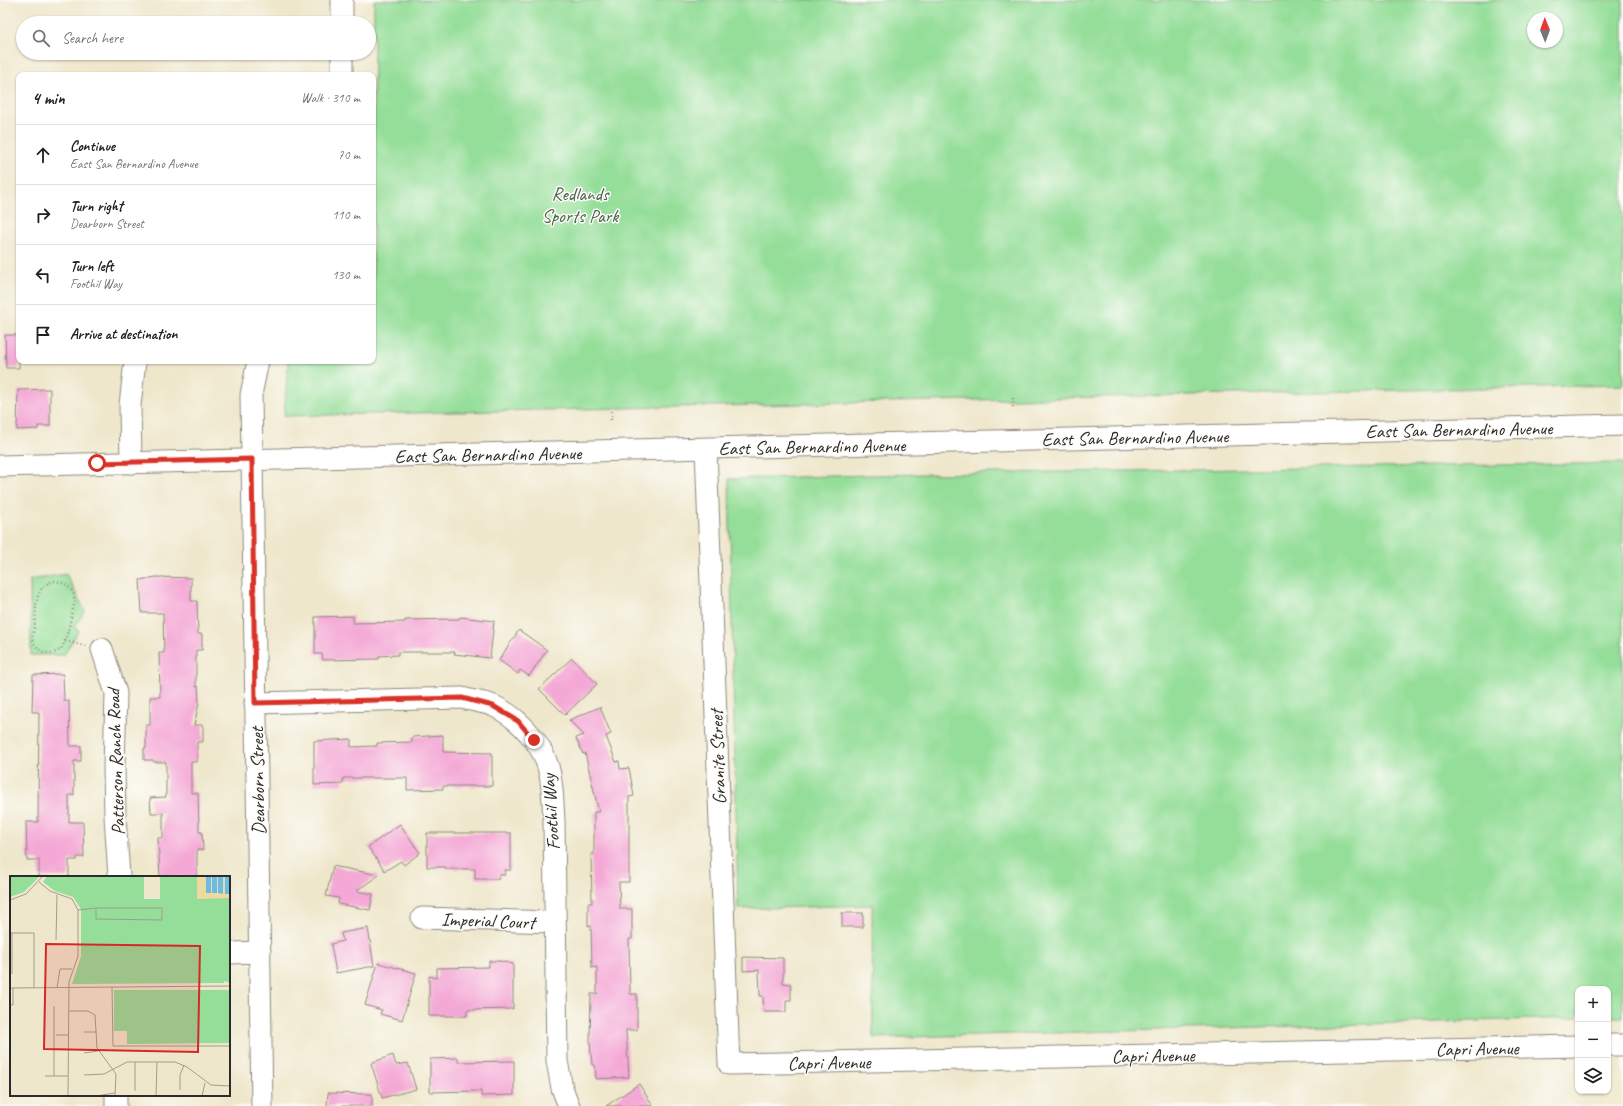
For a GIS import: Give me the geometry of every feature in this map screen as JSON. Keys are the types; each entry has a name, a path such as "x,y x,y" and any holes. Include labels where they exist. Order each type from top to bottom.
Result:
{"street":[{"path":"342,0 342,16"},
{"path":"342,60 342,72"},
{"path":"131,462 130,405 135,364"},
{"name":"Dearborn Street","path":"257,364 251,395 262,1106"},
{"name":"East San Bernardino Avenue","path":"0,466 1623,425"},
{"name":"Granite Street","path":"706,449 729,1064"},
{"name":"Patterson Ranch Road","path":"102,650 116,692 114,792 119,876"},
{"name":"Foothil Way","path":"255,703 462,698 493,706 518,721 534,740 545,759 550,774 554,821 554,922 557,1061 562,1088 569,1106"},
{"name":"Imperial Court","path":"422,918 554,922"},
{"path":"230,953 260,952"},
{"path":"1611,1045 1623,1045"},
{"name":"Capri Avenue","path":"729,1064 1575,1046"}],"path":[{"path":"1013,398 1013,407"},
{"path":"611,408 611,420"},
{"path":"61,581 70,588 74,597 65,641 62,648 53,653 42,651 36,646 33,640 37,596 40,590 49,582 61,581"}],"green space":[{"name":"Redlands Sports Park","path":"374,0 1623,0 1623,385 284,416 288,364 376,364 376,72 374,72 374,60 376,60 376,16 374,16"},
{"path":"1623,463 1623,1017 1611,1017 1611,986 1575,986 1575,1018 873,1038 872,905 738,909 729,479 868,475"},
{"path":"66,574 85,611 74,628 79,630 64,655 31,655 30,580"}],"building":[{"path":"5,335 16,335 16,364 19,364 19,368 6,368"},
{"path":"50,389 50,426 38,426 38,429 17,430 18,390"},
{"path":"156,577 191,578 191,601 197,601 198,634 202,634 202,650 196,650 196,687 198,686 199,703 194,725 203,725 203,742 197,742 197,762 191,762 191,793 198,793 199,832 202,832 203,850 197,850 197,876 160,876 158,838 163,838 163,813 151,813 150,798 166,797 166,762 144,760 144,748 146,748 146,725 150,725 150,697 160,697 159,653 164,653 163,613 142,613 140,580"},
{"path":"353,616 353,623 459,619 460,617 494,621 490,658 454,654 455,652 398,652 398,655 379,656 379,659 323,660 322,654 315,654 315,617"},
{"path":"519,630 547,650 529,676 520,670 518,674 499,660"},
{"path":"572,658 597,684 565,715 539,689"},
{"path":"63,674 64,701 69,701 70,746 81,746 81,761 74,761 74,795 69,795 69,822 83,822 84,857 77,857 77,860 69,860 69,876 39,876 39,860 27,860 26,822 38,822 39,712 32,712 33,675"},
{"path":"600,707 611,734 606,736 616,762 619,761 620,769 629,768 634,796 629,797 629,882 619,882 620,909 632,909 632,939 629,939 630,994 637,994 637,1030 626,1030 629,1077 596,1079 595,1065 592,1065 590,1042 591,994 597,994 597,967 592,968 591,926 588,926 588,903 592,903 591,854 594,854 594,812 599,812 585,753 583,754 576,738 584,735 569,720"},
{"path":"443,735 443,752 492,753 492,786 443,786 443,789 407,790 407,778 343,778 343,784 314,785 314,741 351,739 351,747 377,746 377,743 412,742 412,737"},
{"path":"400,824 420,853 404,865 401,861 385,871 368,847"},
{"path":"427,833 511,833 511,870 505,870 505,875 499,875 499,879 475,879 475,869 446,869 446,867 427,867"},
{"path":"333,866 379,875 356,891 373,894 370,910 338,904 339,898 326,896"},
{"path":"842,913 863,913 863,927 842,927"},
{"path":"368,928 374,966 336,973 331,944 343,941 341,933"},
{"path":"743,957 783,958 783,983 791,984 791,1000 786,1000 786,1012 764,1012 763,996 760,996 759,970 743,971"},
{"path":"489,961 500,961 513,964 513,1009 467,1010 467,1016 429,1016 429,976 437,978 437,968 489,967"},
{"path":"378,963 416,973 402,1020 380,1014 382,1010 365,1005"},
{"path":"393,1055 396,1065 408,1063 416,1089 382,1098 371,1063"},
{"path":"458,1058 458,1062 514,1061 514,1095 481,1096 481,1091 430,1092 430,1059"},
{"path":"639,1084 653,1106 606,1106"},
{"path":"328,1093 372,1094 372,1106 327,1106"}],"route":[{"path":"97,463 252,459 255,703 462,698 493,706 518,721 534,740"}]}
